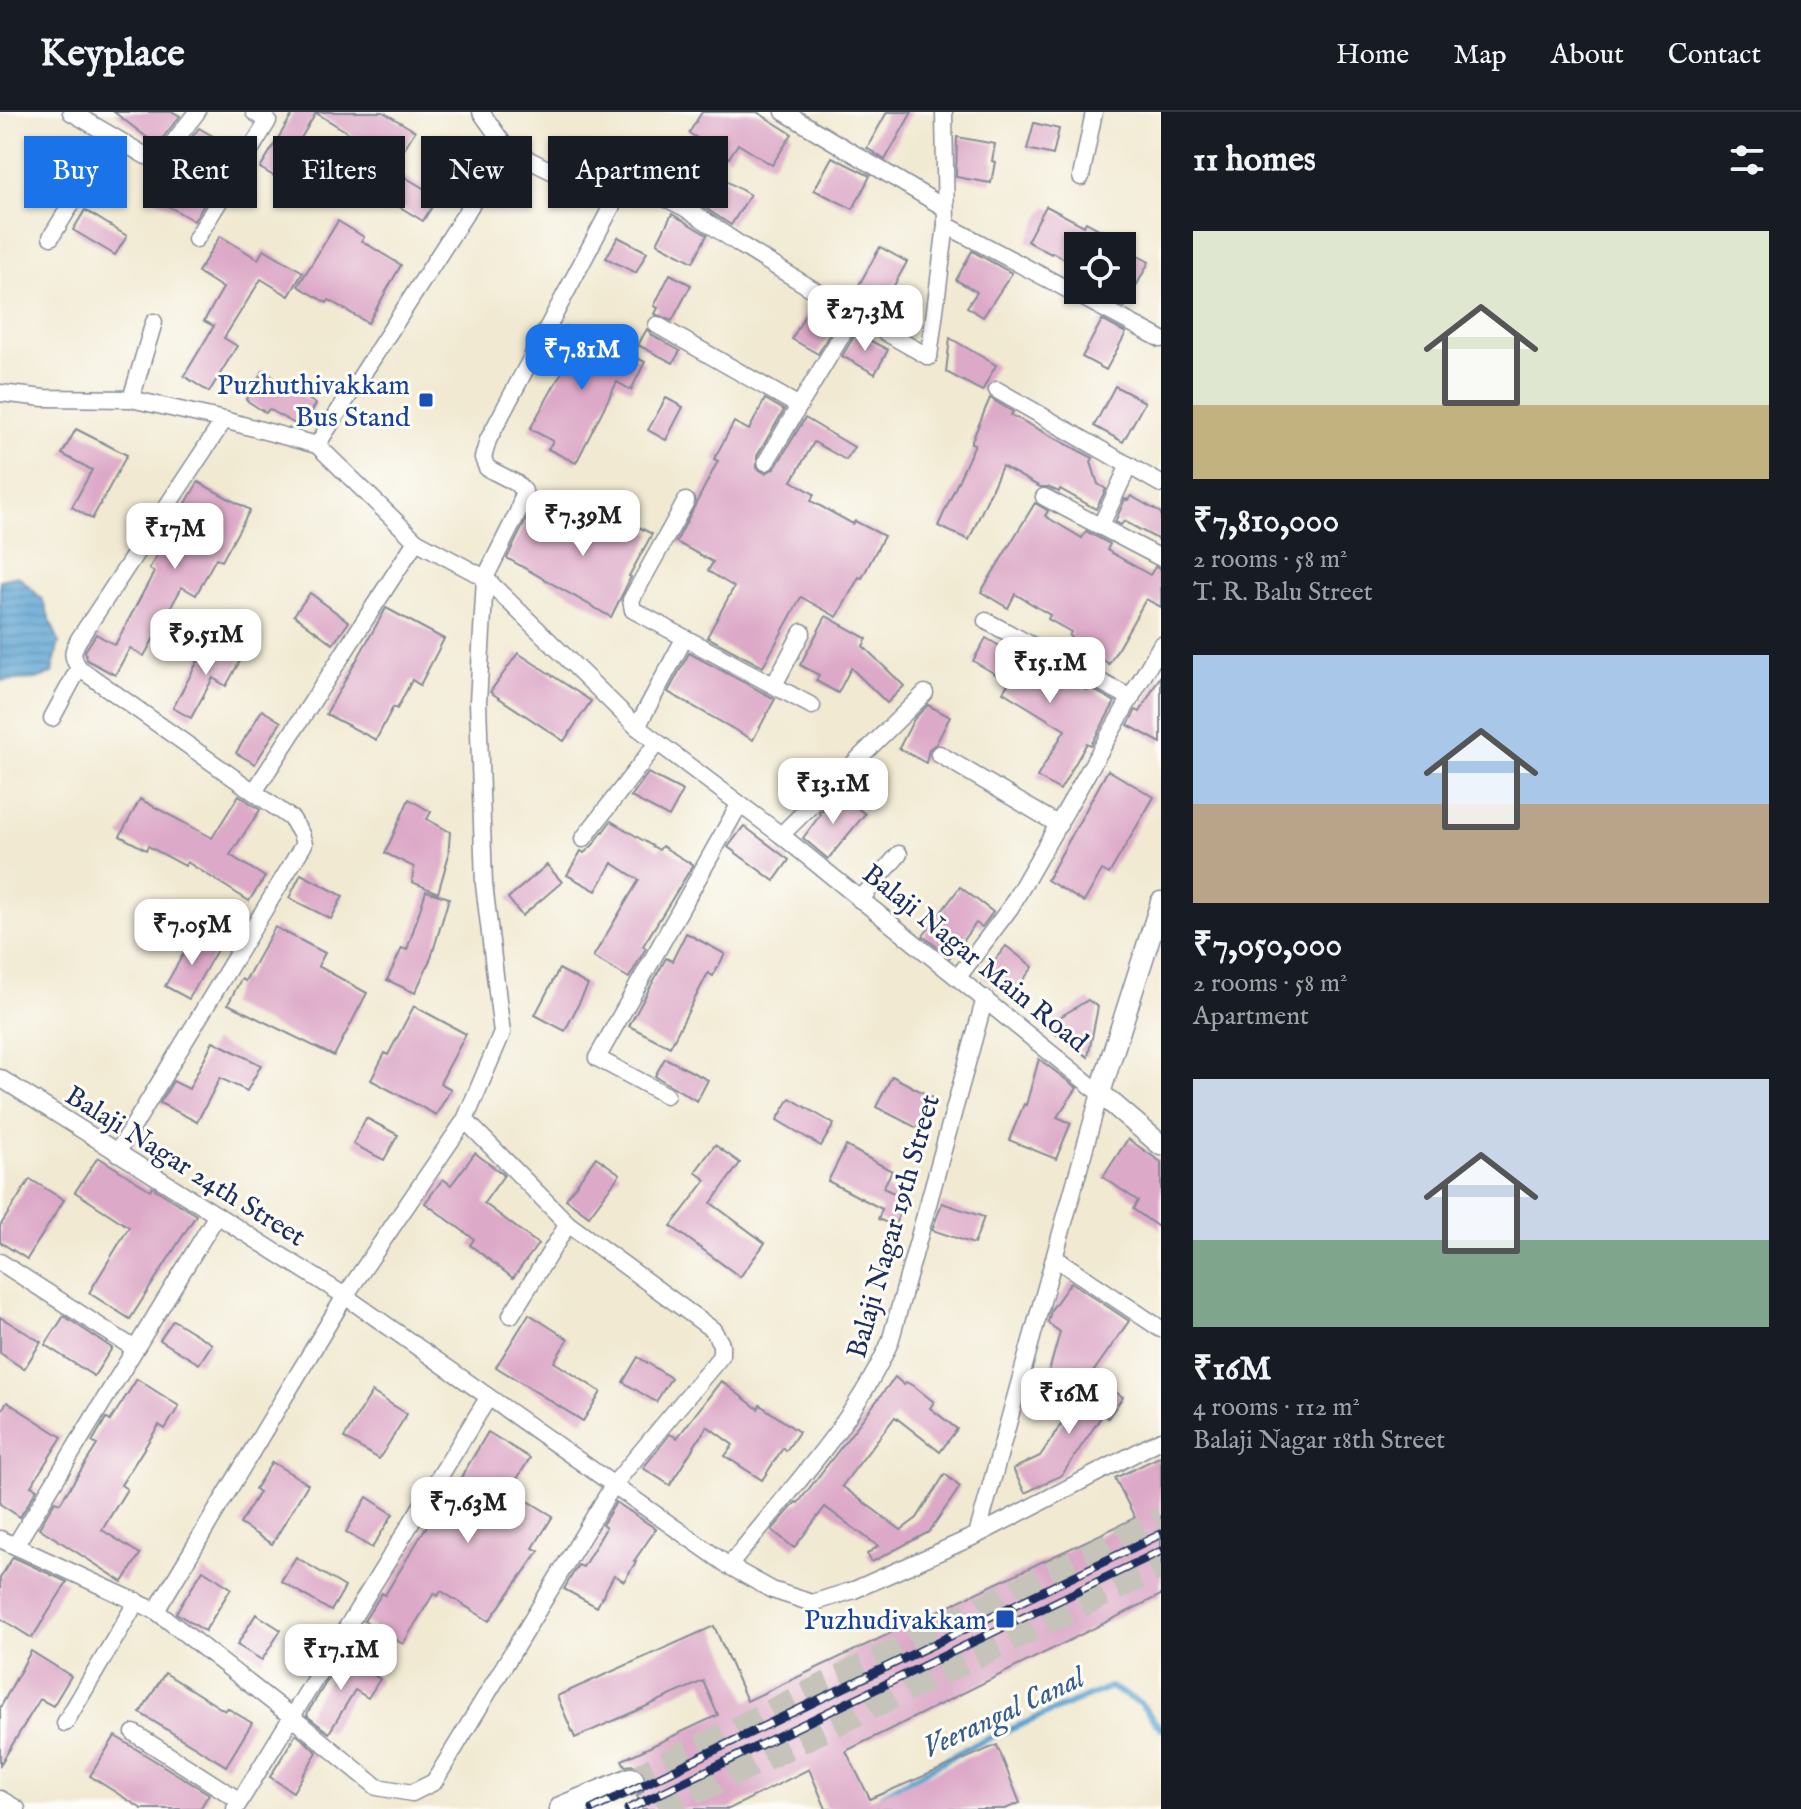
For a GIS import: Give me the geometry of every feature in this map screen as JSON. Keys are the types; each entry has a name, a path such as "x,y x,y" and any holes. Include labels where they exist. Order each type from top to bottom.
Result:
{"main road":[{"path":"563,1809 631,1781"}],"street":[{"path":"71,112 109,136"},
{"path":"127,146 146,156 162,157 197,112"},
{"path":"196,239 268,121 254,112"},
{"path":"481,112 498,136"},
{"path":"784,112 946,217 1161,339"},
{"path":"683,208 854,315 929,357 946,217 944,112"},
{"path":"1081,177 1094,112"},
{"path":"156,1611 345,1296 465,1120 502,1033 483,868 478,702 485,578 518,512 524,491 516,483 487,468 483,458 488,440 614,202 532,161"},
{"path":"51,237 69,208"},
{"path":"0,393 44,398 131,399 317,445 469,208"},
{"path":"766,462 854,315"},
{"path":"131,399 154,322"},
{"path":"657,325 799,406"},
{"path":"997,390 1161,484"},
{"path":"117,1153 304,844 292,819 79,668 73,658 72,652 79,639 224,420"},
{"name":"Balaji Nagar Main Road","path":"317,445 416,541 485,578 637,727 781,835 985,998 1161,1145"},
{"path":"1101,525 1129,465"},
{"path":"1044,497 1161,558"},
{"path":"686,501 630,604 637,614 812,706"},
{"path":"254,792 416,541"},
{"path":"986,621 1131,698"},
{"path":"774,685 802,632"},
{"path":"637,727 684,639"},
{"path":"958,977 1010,908 1161,645"},
{"path":"52,718 79,668"},
{"path":"781,835 925,693"},
{"path":"583,839 657,743"},
{"path":"939,754 1059,825"},
{"path":"666,1095 597,1058 739,805"},
{"path":"860,900 899,854"},
{"path":"977,1535 1100,1093 1161,902"},
{"name":"Balaji Nagar 19th Street","path":"729,1566 851,1413 874,1379 890,1342 985,998"},
{"name":"Balaji Nagar 24th Street","path":"0,1078 345,1296 729,1566 772,1590 812,1603 854,1590 977,1535 1161,1440"},
{"path":"217,1215 135,1349 8,1542 156,1611 377,1787 412,1793 434,1782 614,1484 721,1356 721,1344 713,1330 568,1224 465,1120"},
{"path":"511,1315 568,1224"},
{"path":"1055,1258 1161,1329"},
{"path":"3,1269 135,1349"},
{"path":"134,1733 238,1805 488,1398"},
{"path":"65,1723 137,1601"},
{"path":"0,1799 17,1809"}],"water":[{"path":"18,576 42,599 59,642 52,673 37,679 0,681 0,580"}],"building":[{"path":"114,112 173,112 180,116 164,136 145,136"},
{"path":"294,112 383,112 415,131 405,147 405,136 354,136 316,113 302,136 279,136"},
{"path":"702,112 757,112 792,134 772,165 738,144 728,157 728,136 694,136 689,133"},
{"path":"887,112 912,112 885,160 867,148"},
{"path":"1034,123 1059,129 1053,155 1027,149"},
{"path":"199,128 213,136 193,136"},
{"path":"957,137 995,144 991,183 956,177"},
{"path":"273,147 273,176 260,168"},
{"path":"832,157 870,176 853,209 814,190"},
{"path":"405,177 421,187 421,208 431,208 423,221 402,208 405,208"},
{"path":"728,182 750,195 731,225 706,208 728,208"},
{"path":"1046,206 1084,226 1086,222 1104,232 1064,232 1064,258 1027,241"},
{"path":"171,208 202,208 194,221"},
{"path":"85,210 127,236 115,255 73,230"},
{"path":"672,214 707,235 693,262 657,243"},
{"path":"338,221 364,237 362,241 401,265 368,323 298,286"},
{"path":"220,236 258,259 264,249 303,272 289,296 261,279 224,338 237,346 209,392 184,376 214,326 204,321 223,288 198,272"},
{"path":"618,237 647,252 636,273 606,258"},
{"path":"880,247 907,262 881,309 854,294"},
{"path":"972,251 1012,273 983,317 967,307 977,292 956,280"},
{"path":"1136,255 1149,262 1136,286"},
{"path":"670,274 691,285 672,321 655,314 658,308 654,306"},
{"path":"812,302 839,318 818,354 792,339"},
{"path":"1102,320 1126,333 1106,370 1082,357"},
{"path":"566,326 624,357 626,352 645,362 631,390 617,382 576,463 548,449 553,441 530,429 569,359 554,351"},
{"path":"647,329 680,351 673,363 638,345"},
{"path":"856,333 888,350 875,374 842,356"},
{"path":"950,338 996,365 982,391 946,372"},
{"path":"263,371 316,404 302,428 269,409 266,413 246,400"},
{"path":"1115,386 1145,402 1123,442 1094,426"},
{"path":"666,398 683,407 666,440 648,430"},
{"path":"990,398 1013,412 1011,415 1093,458 1091,462 1098,484 1106,489 1096,509 1060,489 1059,492 1040,487 1002,466 969,540 938,526 975,444 971,443"},
{"path":"765,399 784,410 757,456 757,468 765,473 775,468 805,418 854,447 846,460 814,442 792,481 814,494 811,501 853,524 855,521 884,536 837,617 801,597 763,667 707,637 734,587 708,571 713,562 676,542 718,461 714,459 734,422 749,430"},
{"path":"76,429 127,455 92,519 72,507 92,470 62,454"},
{"path":"198,482 250,510 222,561 216,558 196,595 182,587 144,656 130,648 115,675 87,660 85,651 96,634 115,645 154,572 149,569"},
{"path":"1131,496 1161,513 1161,541 1124,521 1121,525 1115,522 1125,499"},
{"path":"1035,503 1048,511 1045,516 1082,538 1086,531 1110,544 1107,550 1150,575 1155,567 1161,569 1161,607 1146,599 1109,664 1069,636 1071,632 1048,619 1050,615 1015,594 1008,608 981,592"},
{"path":"601,507 652,534 611,617 507,558 529,514 582,542"},
{"path":"310,593 349,622 333,644 294,615"},
{"path":"386,608 444,639 420,685 412,680 397,709 393,707 376,740 326,714"},
{"path":"826,616 867,639 863,646 904,686 887,703 851,668 838,693 816,681 819,675 800,665"},
{"path":"986,638 1022,659 1025,654 1086,690 1088,687 1115,702 1091,745 1087,743 1060,790 1037,777 1065,730 1003,692 1009,682 973,661"},
{"path":"208,642 241,659 226,686 213,678 191,718 173,708"},
{"path":"518,653 591,701 564,741 490,692"},
{"path":"689,653 775,699 753,740 668,692"},
{"path":"1161,675 1161,743 1128,725 1136,710 1140,712"},
{"path":"928,705 950,717 936,744 929,749 926,763 899,748 914,719"},
{"path":"262,710 281,722 255,764 236,753"},
{"path":"1108,770 1154,797 1109,874 1102,870 1084,902 1047,880"},
{"path":"648,773 683,791 669,817 631,797"},
{"path":"839,794 865,814 828,859 803,838 819,813"},
{"path":"239,795 260,810 230,855 265,877 249,901 187,862 185,866 148,846 146,850 120,836 140,799 212,838"},
{"path":"409,799 431,812 427,819 450,832 448,858 438,893 412,882 414,867 385,853"},
{"path":"611,821 659,850 662,846 693,865 643,946 646,948 629,978 593,957 639,880 612,863 596,891 567,875 581,851 584,853 592,846"},
{"path":"744,826 789,860 774,881 728,847"},
{"path":"547,865 562,882 522,916 508,898"},
{"path":"301,874 343,896 331,919 289,898"},
{"path":"960,887 993,912 982,927 976,923 950,957 923,936"},
{"path":"426,891 449,898 431,958 415,993 387,980 402,948 407,950"},
{"path":"275,927 325,953 318,966 367,993 334,1056 228,1004 241,979 245,981"},
{"path":"686,933 725,954 713,976 708,973 670,1047 629,1026 666,958 672,961"},
{"path":"194,935 218,948 189,999 165,986"},
{"path":"1006,946 1033,967 1010,997 982,976"},
{"path":"559,969 588,985 565,1031 535,1015"},
{"path":"1088,1000 1098,1007 1088,1057 1049,1029 1055,1020"},
{"path":"414,1006 466,1034 440,1083 451,1089 436,1115 371,1080"},
{"path":"213,1041 261,1065 247,1091 220,1078 197,1122 160,1103 173,1081 189,1089"},
{"path":"665,1058 708,1080 697,1101 655,1076"},
{"path":"1039,1059 1077,1088 1057,1117 1071,1123 1056,1159 1009,1140 1026,1105"},
{"path":"892,1076 933,1098 917,1128 876,1107"},
{"path":"790,1098 834,1124 821,1146 777,1120"},
{"path":"366,1118 398,1135 384,1160 353,1144"},
{"path":"1128,1139 1161,1162 1161,1229 1133,1209 1138,1201 1103,1177"},
{"path":"715,1145 740,1163 711,1203 765,1243 740,1277 671,1226 706,1180 695,1172"},
{"path":"846,1146 892,1171 883,1188 907,1199 894,1226 878,1219 882,1209 828,1181"},
{"path":"475,1153 504,1175 484,1203 538,1244 513,1278 470,1245 474,1239 425,1203 443,1179 451,1185"},
{"path":"98,1157 196,1215 130,1319 89,1293 129,1227 75,1192"},
{"path":"596,1157 620,1174 589,1216 566,1199"},
{"path":"30,1179 64,1200 27,1259 0,1242 0,1226"},
{"path":"942,1203 984,1217 974,1244 932,1230"},
{"path":"1071,1282 1129,1321 1084,1385 1048,1375 1060,1332 1048,1323 1051,1310"},
{"path":"529,1314 568,1339 554,1362 601,1392 583,1421 496,1367"},
{"path":"64,1316 112,1348 94,1376 45,1345"},
{"path":"0,1317 41,1342 24,1369 0,1353"},
{"path":"173,1320 212,1344 199,1364 160,1340"},
{"path":"638,1357 671,1378 656,1402 623,1382"},
{"path":"895,1377 934,1402 930,1408 957,1429 940,1452 895,1417 842,1486 901,1530 917,1518 945,1474 960,1487 929,1532 872,1562 867,1554 878,1546 825,1507 794,1548 772,1530 798,1503"},
{"path":"1093,1377 1123,1397 1108,1418 1103,1414 1062,1475 1025,1493 1013,1469 1040,1456"},
{"path":"137,1379 179,1406 165,1429 159,1425 121,1485 127,1489 102,1530 140,1554 123,1582 39,1528 55,1501 60,1503 97,1445 92,1442 106,1418 110,1421"},
{"path":"721,1381 758,1409 760,1405 799,1432 786,1451 783,1448 762,1480 725,1456 733,1445 707,1426 670,1485 643,1468 670,1434 677,1438"},
{"path":"372,1392 407,1414 379,1459 344,1438"},
{"path":"7,1402 62,1437 31,1486 37,1489 20,1517 0,1504 0,1412"},
{"path":"488,1432 530,1458 510,1490 553,1516 533,1548 539,1551 489,1621 441,1591 438,1596 434,1593 403,1644 364,1621 382,1593 385,1595 428,1524 432,1526"},
{"path":"1161,1456 1161,1595 846,1751 870,1799 997,1745 1020,1803 1005,1809 826,1809 809,1769 729,1809 642,1809 637,1796 647,1784 645,1774 634,1765 625,1766 622,1760 718,1715 703,1681 575,1738 557,1696 714,1626 747,1701 1135,1518 1115,1478"},
{"path":"272,1462 308,1484 272,1544 240,1524 259,1492 255,1489"},
{"path":"367,1497 393,1514 372,1548 346,1532"},
{"path":"616,1502 656,1529 624,1581 614,1575 597,1607 564,1589 578,1565 583,1567 606,1528 602,1525"},
{"path":"13,1557 67,1582 32,1638 0,1618 0,1578"},
{"path":"296,1557 345,1587 331,1611 281,1581"},
{"path":"203,1570 231,1588 205,1631 176,1613"},
{"path":"256,1614 281,1630 262,1660 237,1645"},
{"path":"31,1651 71,1676 53,1706 40,1699 0,1765 0,1708"},
{"path":"342,1656 380,1679 368,1698 355,1690 329,1733 307,1716"},
{"path":"165,1673 225,1711 227,1708 252,1723 226,1766 140,1713"},
{"path":"296,1734 317,1752 293,1792 270,1777"},
{"path":"115,1736 209,1794 200,1809 142,1809 90,1776"}],"waterway":[{"name":"Veerangal Canal","path":"882,1795 969,1747 1110,1687 1140,1703 1161,1729"}],"tunnel":[{"path":"631,1781 1161,1520"},
{"path":"659,1809 1161,1566"}],"railway":[{"path":"593,1809 1161,1534"},
{"path":"628,1809 1161,1551"}],"place":[{"name":"Puzhuthivakkam Bus Stand","path":"426,400"},
{"name":"Puzhudivakkam","path":"1005,1619"}]}
